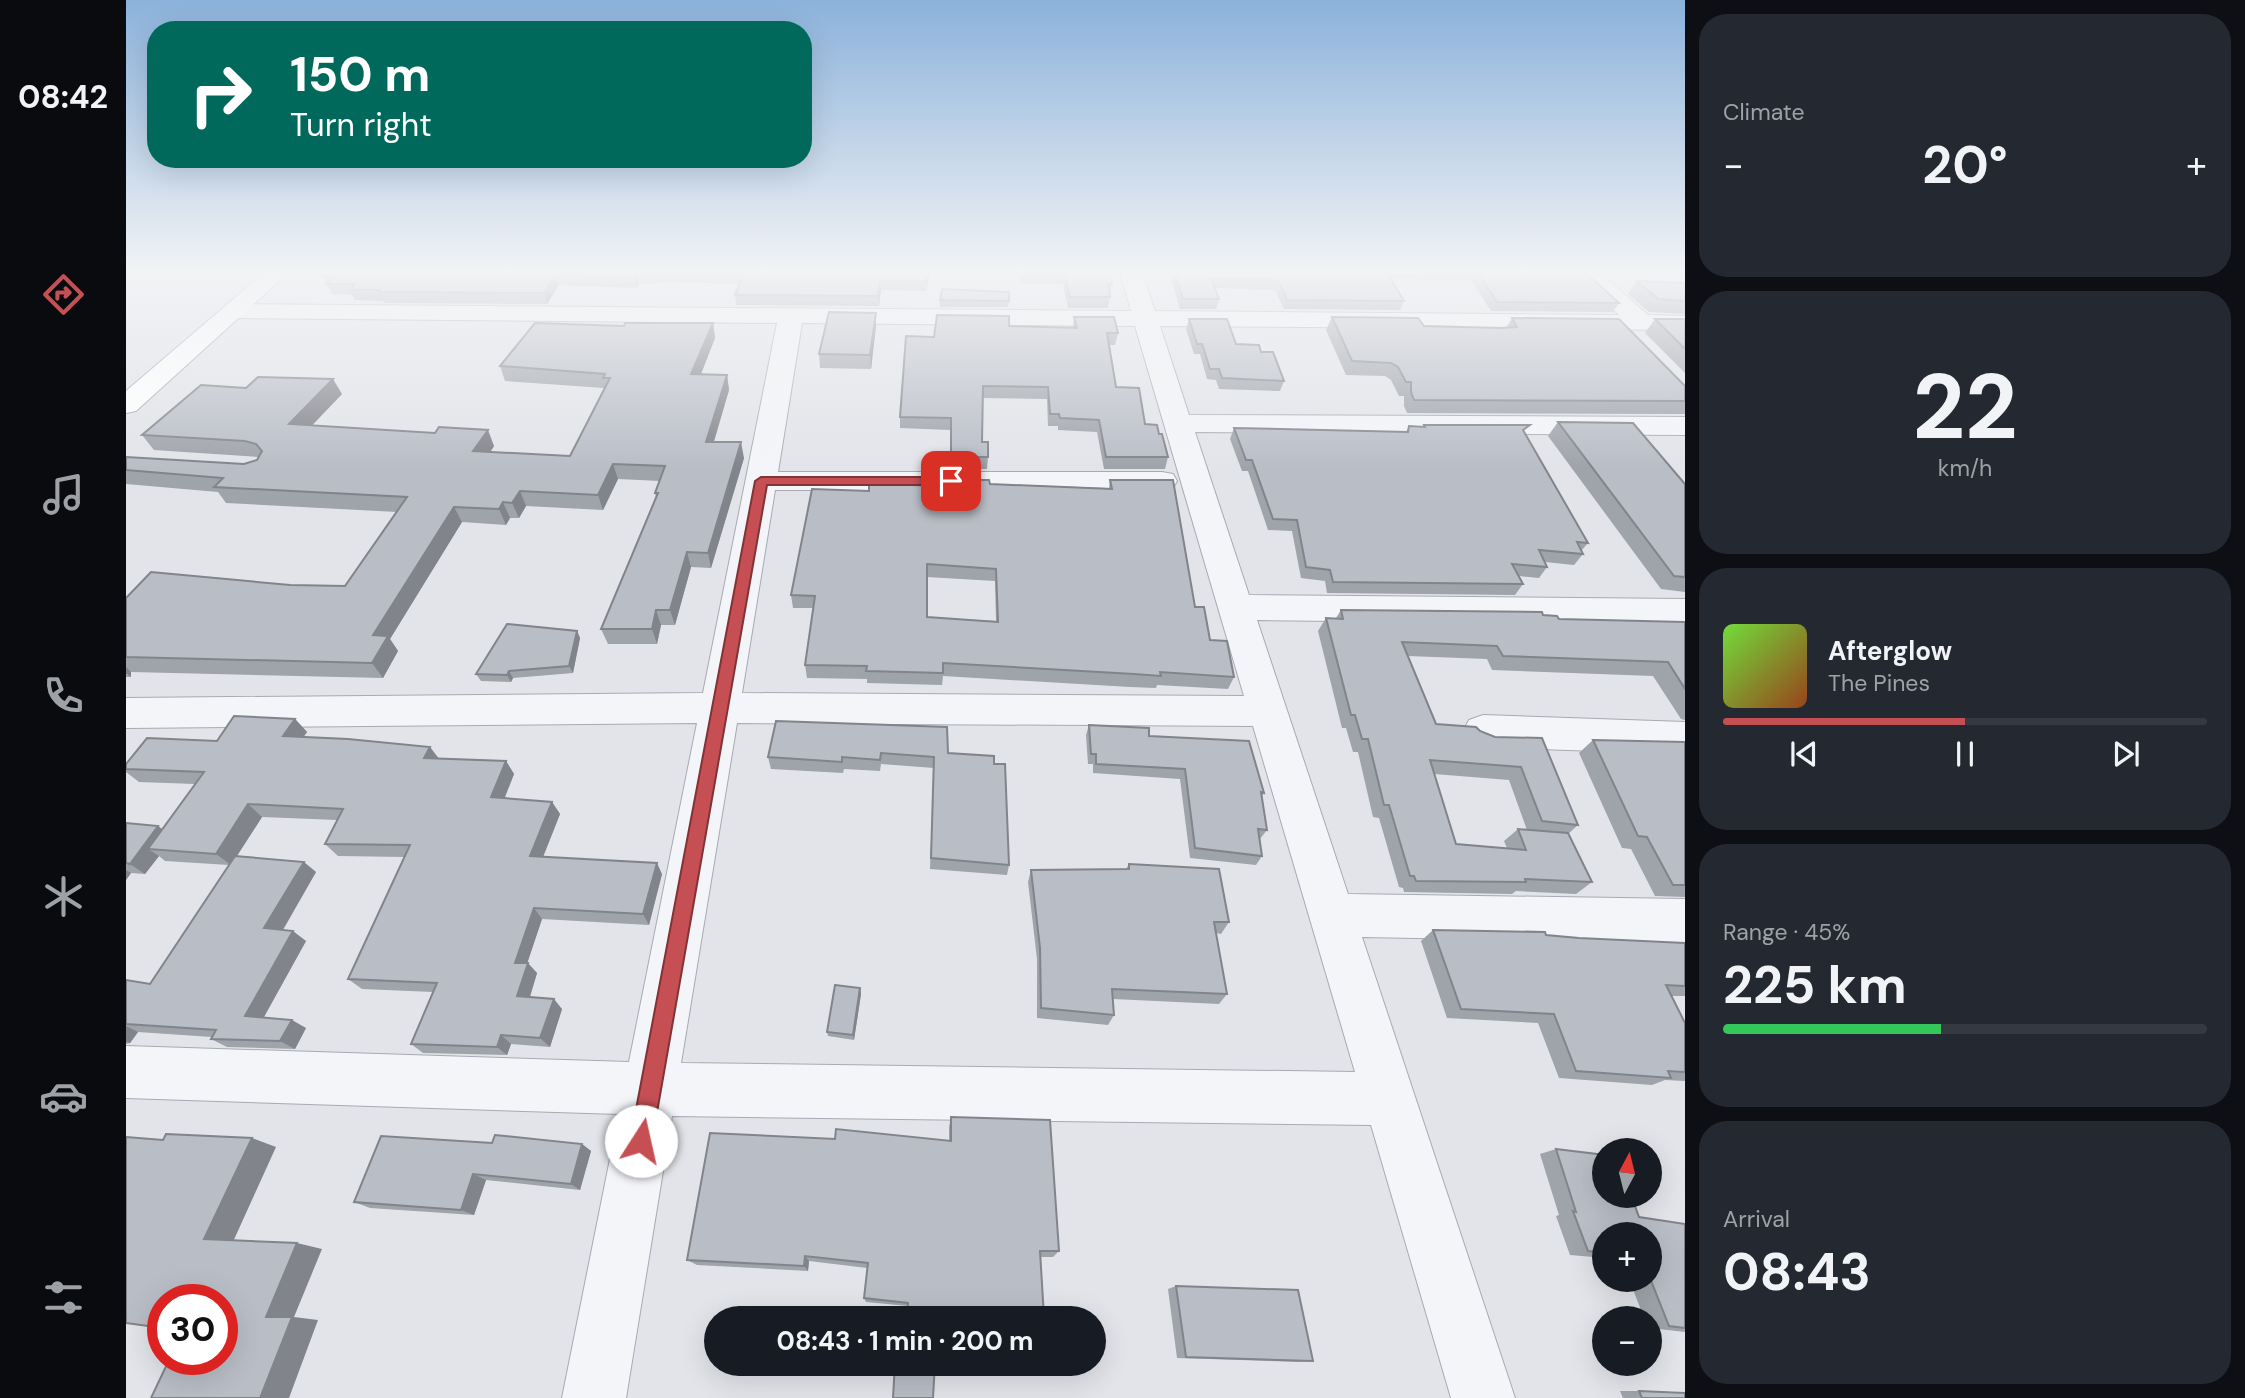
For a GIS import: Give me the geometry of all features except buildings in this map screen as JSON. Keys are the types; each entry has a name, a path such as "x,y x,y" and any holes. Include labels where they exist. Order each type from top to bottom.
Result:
{"main road":[{"path":"126,405 203,338"}],"street":[{"path":"594,1398 787,338"},
{"path":"1152,338 1483,1398"},
{"path":"1638,338 1646,352"},
{"path":"1178,423 1685,426"},
{"path":"1632,426 1659,457"},
{"path":"761,481 1196,481"},
{"path":"1235,607 1685,612"},
{"path":"126,713 720,708 1268,711"},
{"path":"1483,731 1685,738"},
{"path":"1332,915 1685,921"},
{"path":"126,1072 650,1089 1389,1099"}],"route":[{"path":"641,1141 761,481 951,481"}]}
